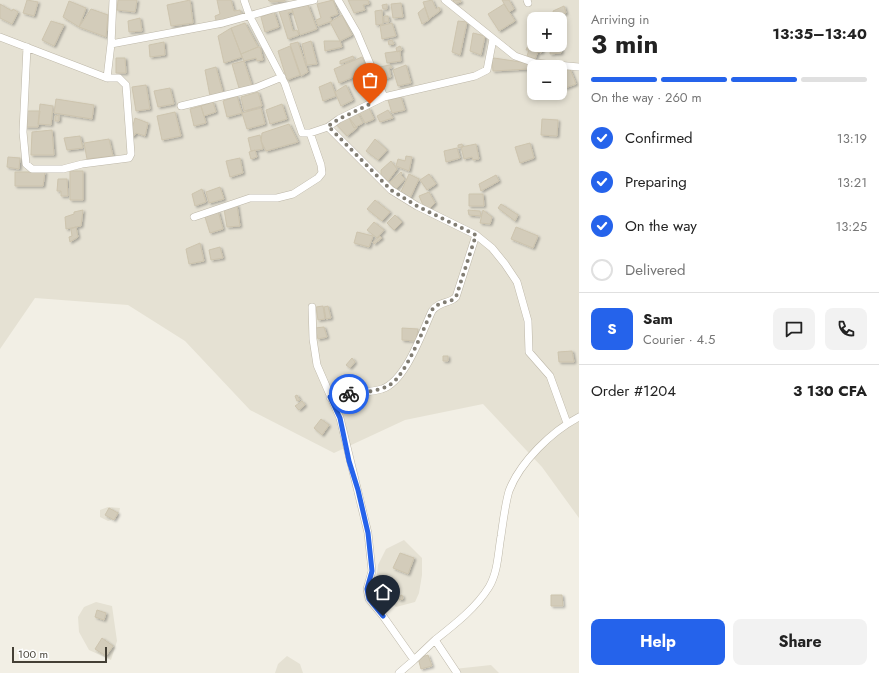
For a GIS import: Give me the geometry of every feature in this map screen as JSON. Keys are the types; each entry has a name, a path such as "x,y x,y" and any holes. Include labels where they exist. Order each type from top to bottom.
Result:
{"street":[{"path":"107,78 111,44 113,0"},
{"path":"244,0 250,17 282,77 302,133 310,133 328,126 384,97 475,76 482,73 487,70 493,39"},
{"path":"111,44 208,27 250,17 273,9 314,0"},
{"path":"338,0 357,33 384,97"},
{"path":"445,0 510,53 534,63 579,66"},
{"path":"0,36 107,78 119,78 123,80 126,85 131,154 129,158 82,164 63,169 32,169 26,164 23,132 27,47"},
{"path":"180,106 255,88 282,77"},
{"path":"328,126 391,190 417,206 476,235 492,248 505,264 516,282 528,321 529,352 550,376 567,423"},
{"path":"194,217 250,198 277,198 293,194 318,178 322,173 321,165 310,133"},
{"path":"330,397 381,389 392,383 410,359 432,310 437,304 454,300 456,297 476,235"},
{"path":"312,307 313,339 318,365 340,418 349,461 358,490 368,533 372,571 367,589 369,599 414,660"},
{"path":"399,673 476,604 489,586 495,572 509,492 517,475 530,457 567,423 579,417"},
{"path":"435,640 457,673"}],"shaded area":[{"path":"0,0 579,0 579,518 542,467 483,404 405,420 334,453 250,410 185,341 128,305 35,298 0,349"},
{"path":"108,507 120,508 118,518 108,521 100,517 100,510"},
{"path":"404,540 422,558 422,575 419,593 415,602 396,607 384,594 376,581 378,565 386,549"},
{"path":"96,602 112,606 117,641 111,660 89,650 79,632 78,617 84,607"},
{"path":"287,656 300,664 303,673 275,673 278,664"},
{"path":"491,665 499,673 454,673 454,669"}],"building":[{"path":"27,0 38,2 34,16 23,13"},
{"path":"118,0 137,0 135,12 117,10"},
{"path":"190,0 193,23 171,26 167,5"},
{"path":"217,0 231,0 234,11 240,10 242,17 217,25 215,16 220,14"},
{"path":"268,0 285,0 285,1 271,2"},
{"path":"333,0 338,14 330,17 332,21 318,26 316,20 321,18 317,4"},
{"path":"348,0 368,0 369,4 363,5 365,10 354,13"},
{"path":"432,0 436,9 439,7 440,11 429,19 423,2"},
{"path":"453,0 460,0 461,2 454,4"},
{"path":"502,0 509,0 514,9 509,12"},
{"path":"69,1 86,8 79,27 63,17"},
{"path":"401,3 403,17 393,18 391,4"},
{"path":"0,4 12,11 13,9 18,12 12,24 0,18"},
{"path":"387,4 387,9 383,9 382,5"},
{"path":"504,4 515,21 499,31 488,14"},
{"path":"308,5 317,29 300,35 292,9"},
{"path":"564,6 566,12 553,12"},
{"path":"291,7 293,12 288,13 293,31 297,30 299,35 288,39 279,11"},
{"path":"425,7 429,20 422,24 418,13"},
{"path":"91,9 108,15 106,37 79,27"},
{"path":"382,10 383,24 376,25 375,11"},
{"path":"274,12 279,27 265,32 261,17"},
{"path":"342,15 352,35 340,41 330,22"},
{"path":"384,16 388,16 389,22 384,22"},
{"path":"140,18 142,31 129,32 128,21"},
{"path":"51,21 64,25 54,46 42,40"},
{"path":"458,21 467,22 460,55 452,52"},
{"path":"245,23 258,47 241,54 231,28"},
{"path":"392,23 396,36 382,39 380,26"},
{"path":"231,28 242,57 224,63 218,36"},
{"path":"473,33 485,36 481,55 470,51"},
{"path":"392,40 394,44 389,45 388,41"},
{"path":"311,41 317,64 307,65 302,44"},
{"path":"324,41 340,41 342,47 325,51"},
{"path":"164,42 165,55 150,57 149,45"},
{"path":"298,42 308,72 301,76 290,44"},
{"path":"290,46 300,75 287,80 278,51"},
{"path":"400,46 402,50 397,52 396,48"},
{"path":"260,47 263,60 257,61 256,58 244,61 241,54"},
{"path":"400,51 401,61 387,63 385,53"},
{"path":"528,52 538,52 535,59 527,56"},
{"path":"550,52 561,52 561,53 550,54"},
{"path":"353,56 354,59 340,64 340,61"},
{"path":"362,57 368,71 339,83 334,69"},
{"path":"116,58 125,58 126,73 116,73"},
{"path":"494,58 527,63 527,69 493,71 492,60"},
{"path":"244,61 252,86 239,88 232,64"},
{"path":"390,65 392,68 389,68 391,77 383,79 379,67"},
{"path":"406,65 411,83 398,86 393,70"},
{"path":"216,67 223,93 210,96 205,70"},
{"path":"570,69 576,84 567,87 567,70"},
{"path":"331,82 336,96 323,101 319,87"},
{"path":"146,85 150,109 136,111 132,87"},
{"path":"346,85 353,100 341,106 335,92"},
{"path":"170,88 174,104 158,107 154,91"},
{"path":"258,92 262,106 244,111 241,97"},
{"path":"237,96 242,113 227,117 223,101"},
{"path":"401,97 405,110 392,113 388,100"},
{"path":"56,99 94,105 92,119 54,113"},
{"path":"213,102 216,112 204,116 201,106"},
{"path":"40,104 53,106 51,125 38,124"},
{"path":"282,104 287,119 270,124 266,110"},
{"path":"201,106 206,123 194,126 190,109"},
{"path":"261,108 265,124 247,129 242,113"},
{"path":"369,108 374,119 365,123 359,112"},
{"path":"388,110 393,118 380,122 377,116"},
{"path":"27,111 40,111 38,127 25,127"},
{"path":"175,112 181,136 162,140 157,116"},
{"path":"357,112 363,123 354,128 348,116"},
{"path":"59,115 59,121 55,121 55,116"},
{"path":"347,115 357,128 347,136 334,122"},
{"path":"135,118 148,123 145,136 136,133 134,136 130,136"},
{"path":"542,119 558,120 557,136 541,135"},
{"path":"289,124 298,142 266,151 261,141 262,133"},
{"path":"52,130 54,155 31,155 32,132"},
{"path":"260,135 263,149 251,151 248,138"},
{"path":"80,136 83,148 67,150 64,138"},
{"path":"109,139 113,156 87,159 84,143"},
{"path":"375,139 387,150 378,160 366,151"},
{"path":"530,143 534,158 520,163 515,147"},
{"path":"462,144 463,147 458,148 458,145"},
{"path":"476,144 479,159 473,160 472,157 464,159 461,147"},
{"path":"457,148 460,158 446,162 444,151"},
{"path":"255,150 257,157 251,159 249,152"},
{"path":"406,156 412,157 409,171 396,166 398,159 405,161"},
{"path":"8,157 20,158 19,169 7,167"},
{"path":"240,158 243,173 230,177 226,161"},
{"path":"391,161 397,169 388,181 381,175 381,170"},
{"path":"70,171 83,171 83,200 70,200"},
{"path":"15,172 45,172 43,186 15,186"},
{"path":"401,172 401,175 405,179 396,189 389,183"},
{"path":"409,174 419,179 410,198 400,194"},
{"path":"429,174 436,184 427,190 420,180"},
{"path":"496,175 499,181 481,191 479,184"},
{"path":"58,179 67,179 68,196 61,196 61,191 57,191"},
{"path":"220,187 224,199 209,203 206,192"},
{"path":"202,189 206,202 195,206 192,194"},
{"path":"429,192 435,203 429,209 423,205 419,196"},
{"path":"469,194 483,194 484,206 469,206"},
{"path":"375,200 390,212 382,221 367,209"},
{"path":"501,204 518,215 515,221 498,208"},
{"path":"237,205 240,226 227,227 224,209"},
{"path":"83,210 81,226 66,229 65,217 74,214 74,212"},
{"path":"468,210 480,211 481,216 469,215"},
{"path":"483,210 492,217 490,224 480,223"},
{"path":"218,211 223,229 210,233 205,217"},
{"path":"395,215 402,222 394,230 387,223"},
{"path":"374,222 384,230 377,238 367,230"},
{"path":"76,227 78,237 70,242 69,237 72,236 71,229"},
{"path":"516,227 538,236 533,248 511,239"},
{"path":"357,232 373,236 369,247 354,243"},
{"path":"380,236 382,238 374,244 373,242"},
{"path":"200,243 204,261 189,264 186,249"},
{"path":"220,247 223,258 211,260 209,250"},
{"path":"323,306 325,319 318,320 316,307"},
{"path":"328,306 331,318 326,319 324,307"},
{"path":"324,327 327,337 318,339 315,328"},
{"path":"402,328 418,329 416,341 402,340"},
{"path":"572,351 574,362 559,362 558,352"},
{"path":"443,356 448,356 448,361 443,361"},
{"path":"352,358 355,362 350,368 346,365"},
{"path":"349,377 353,379 351,385 347,384"},
{"path":"353,378 358,380 355,387 351,385"},
{"path":"360,383 364,384 363,388 359,387"},
{"path":"297,395 300,400 297,401 295,396"},
{"path":"302,401 305,405 299,410 295,406"},
{"path":"321,419 329,425 322,435 314,428"},
{"path":"109,508 118,513 114,520 105,515"},
{"path":"400,553 414,558 408,574 393,568"},
{"path":"402,595 403,599 399,600 398,597"},
{"path":"551,595 562,595 563,606 551,606"},
{"path":"97,610 106,613 104,620 95,617"},
{"path":"102,638 113,646 106,656 95,649"},
{"path":"428,655 432,666 421,669 418,658"}],"way so far":[{"path":"349,394 381,389 392,383 410,359 432,310 437,304 454,300 456,297 465,263 476,235 417,206 391,190 336,136 328,126 370,104"}],"route":[{"path":"349,394 330,397 343,428 349,461 358,490 368,533 372,571 367,589 369,599 383,616"}]}
